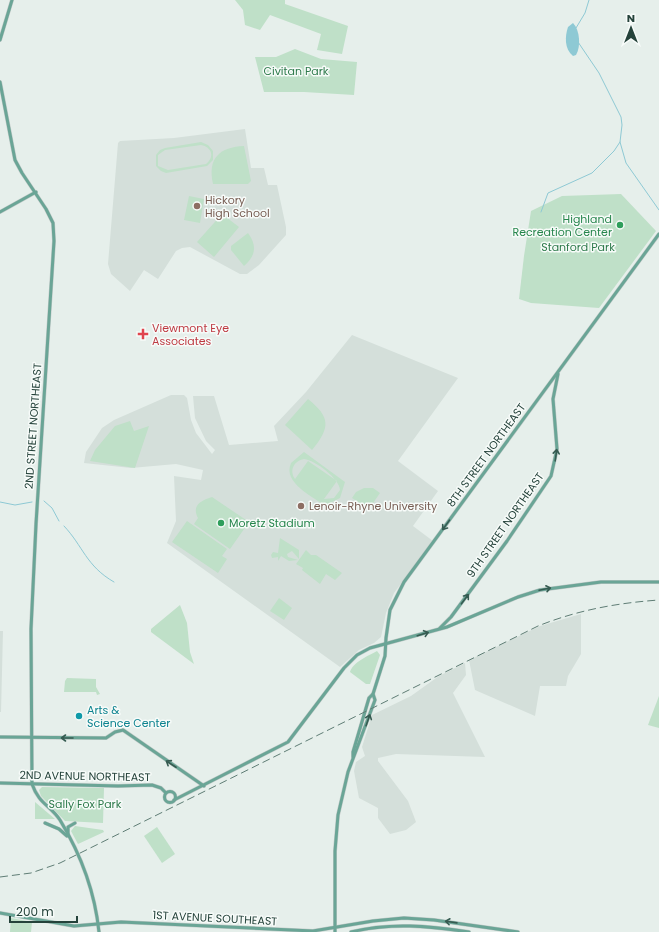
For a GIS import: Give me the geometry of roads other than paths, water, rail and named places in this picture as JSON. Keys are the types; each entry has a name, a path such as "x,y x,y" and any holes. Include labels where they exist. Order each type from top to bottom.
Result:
{"main road":[{"path":"0,40 12,0"},
{"name":"2ND STREET NORTHEAST","path":"0,82 15,160 20,170 36,192 53,223 54,241 36,524 31,629 32,784"},
{"path":"0,212 36,192"},
{"name":"8TH STREET NORTHEAST","path":"373,694 384,661 390,610 404,582 555,375 558,374 618,288 659,234"},
{"name":"9TH STREET NORTHEAST","path":"440,628 451,617 482,576 542,492 551,476 557,449 553,399 558,374"},
{"path":"184,795 174,794 171,792 166,794 165,798 166,801 171,802 286,744 295,735 351,661 370,648 440,628 518,597 548,588 601,582 659,582"},
{"path":"353,757 353,752 369,698 373,694"},
{"path":"335,930 337,825 343,791 353,757 374,700 373,694"},
{"path":"0,737 106,738 115,732 123,730 204,786"},
{"name":"2ND AVENUE NORTHEAST","path":"0,783 118,786 152,785 161,788 166,794"},
{"path":"32,784 37,796 54,813 70,839 84,870 99,932"},
{"path":"174,794 174,800"},
{"path":"45,823 59,829 70,839"},
{"path":"70,839 68,828 74,824"},
{"name":"1ST AVENUE SOUTHEAST","path":"0,913 67,926 121,922 312,931 335,930 373,921 404,918 434,920 518,932"},
{"path":"351,932 378,927 413,925 469,932"}],"water":[{"path":"573,23 578,34 579,48 576,55 573,56 568,50 566,34 568,27"}],"waterway":[{"path":"576,28 585,13 589,0"},
{"path":"578,42 599,73 621,117 622,125 620,142 626,163 659,210"},
{"path":"541,212 548,193 592,173 614,151 620,142"},
{"path":"44,501 52,508 59,521"},
{"path":"0,502 15,505 32,502"},
{"path":"64,526 91,563 114,582"}],"railway":[{"path":"0,877 31,873 60,863 538,626 553,620 598,608 659,600"}],"place":[{"name":"Hickory High School","path":"197,206"},
{"name":"Highland Recreation Center","path":"620,225"},
{"name":"Viewmont Eye Associates","path":"143,334"},
{"name":"Lenoir-Rhyne University","path":"301,506"},
{"name":"Moretz Stadium","path":"221,523"},
{"name":"Arts & Science Center","path":"79,716"}],"park label":[{"name":"Civitan Park","path":"296,71"},
{"name":"Stanford Park","path":"578,247"},
{"name":"Sally Fox Park","path":"85,804"}]}
